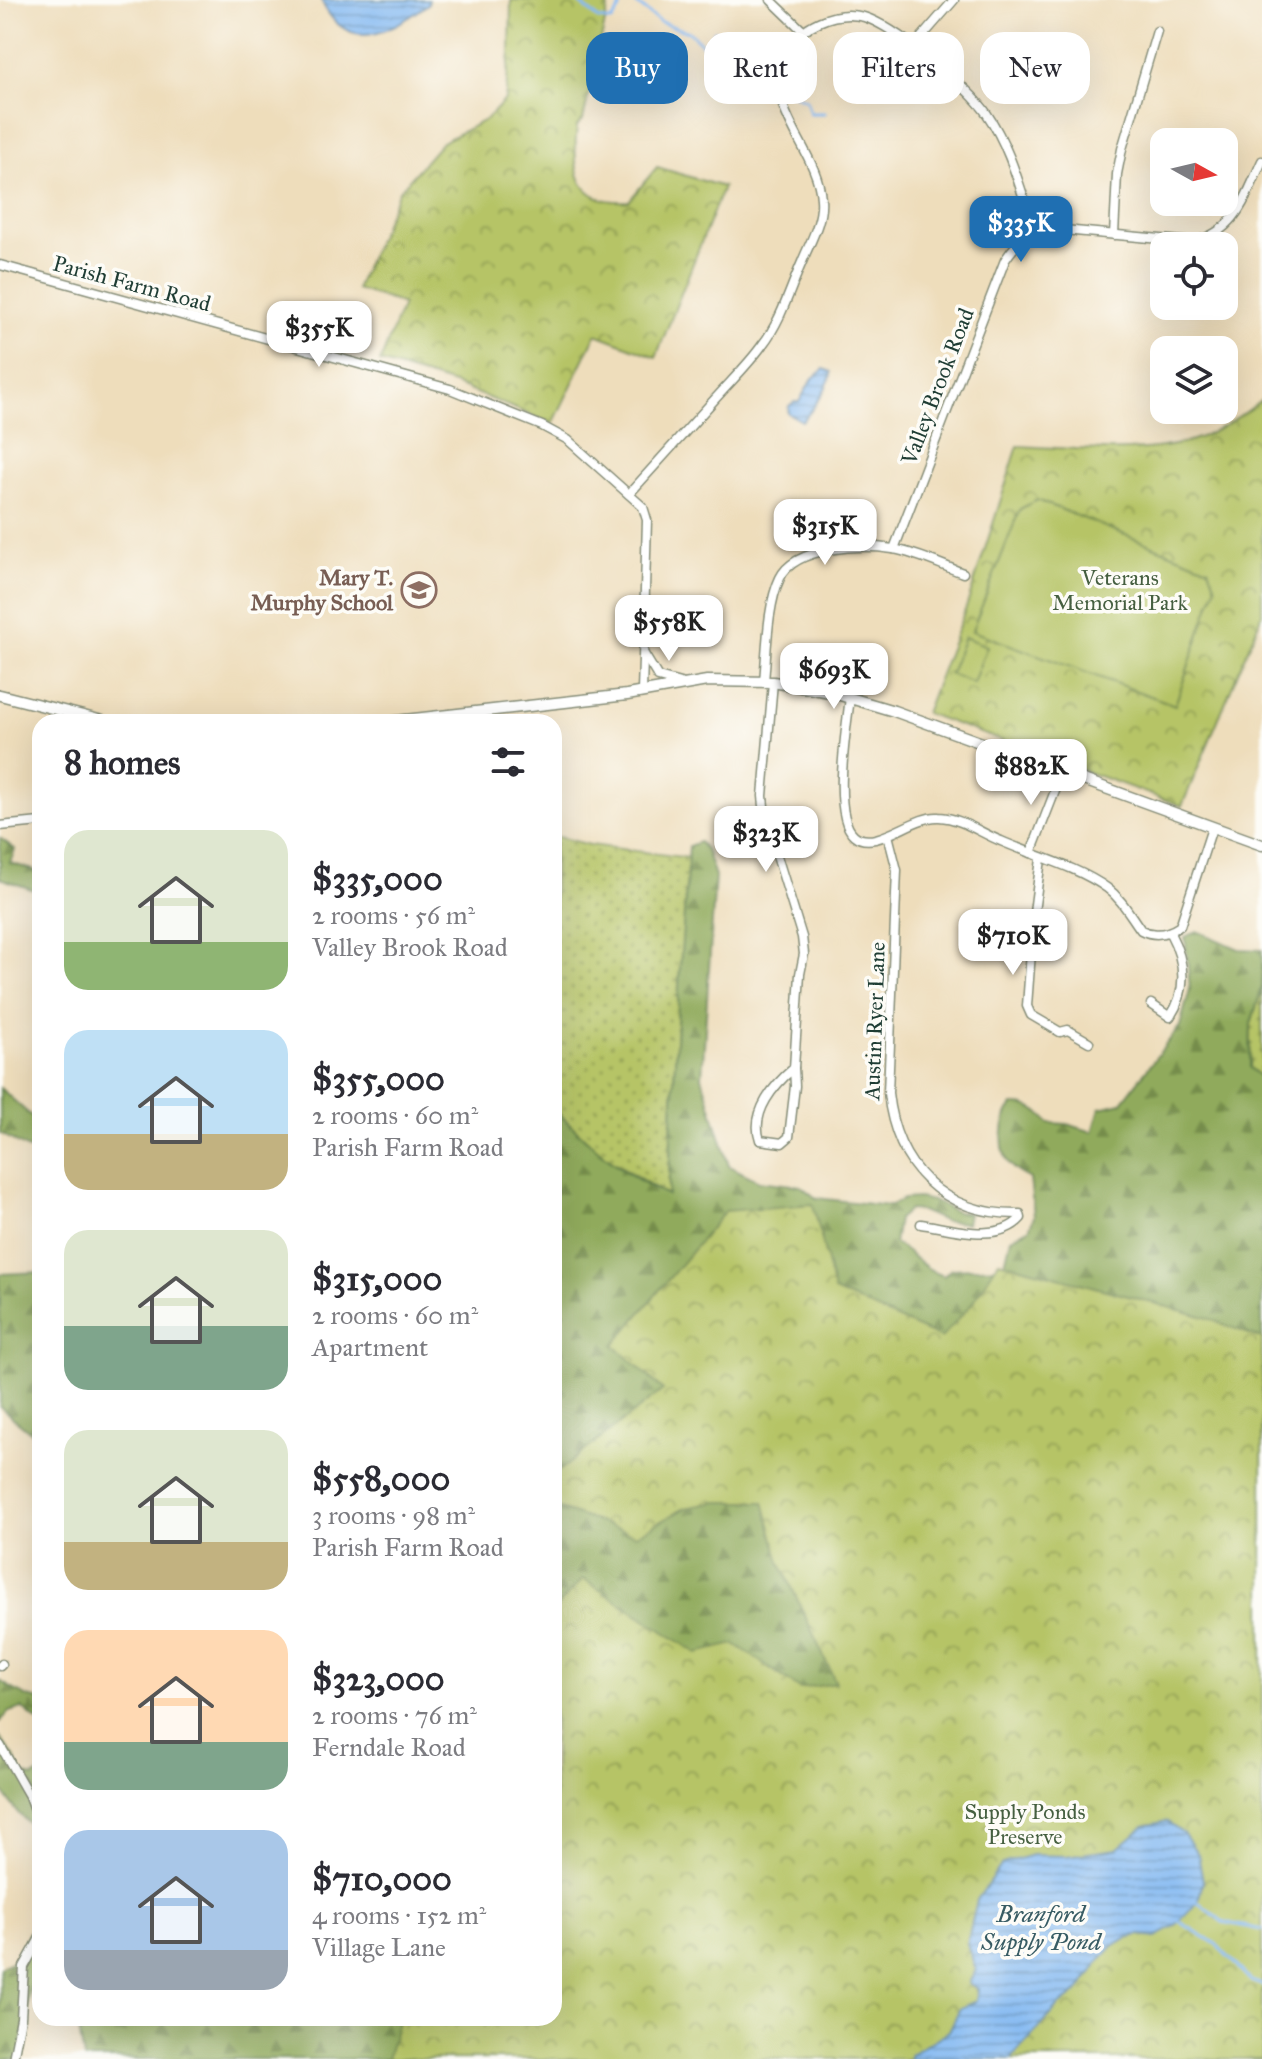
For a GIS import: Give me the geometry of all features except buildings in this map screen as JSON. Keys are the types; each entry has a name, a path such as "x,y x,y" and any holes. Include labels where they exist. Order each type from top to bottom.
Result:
{"main road":[{"path":"455,714 725,679 768,682 850,697 1262,845"},
{"path":"0,695 75,714"}],"street":[{"path":"771,0 802,30"},
{"path":"926,32 954,0"},
{"path":"629,494 765,342 818,223 821,201 818,181 779,95 779,72 785,52 802,30 842,16 865,17 892,32"},
{"path":"1114,235 1116,185 1122,149 1157,31"},
{"path":"964,86 987,114 1003,143 1035,232 1053,229 1193,242 1210,238 1225,228 1237,214 1262,161"},
{"name":"Valley Brook Road","path":"894,549 1005,260 1016,243 1035,232"},
{"name":"Parish Farm Road","path":"0,265 450,389 542,426 568,440 643,507 647,520 642,692"},
{"path":"794,1068 764,1101 757,1133 760,1140 782,1143 789,1137 804,954 802,937 765,817 763,796 774,596 780,576 792,561 814,552 894,549 963,573"},
{"path":"643,649 646,661 658,677 687,685"},
{"path":"850,697 843,781 845,818 854,835 863,840 888,835 927,816 956,820 1106,887 1125,905 1141,930 1157,934 1170,933 1180,926 1212,828"},
{"path":"1031,853 1062,773"},
{"path":"0,826 32,823"},
{"name":"Austin Ryer Lane","path":"888,835 897,870 888,1093 896,1135 909,1162 951,1197 981,1210 1020,1214 1021,1218 1016,1224 993,1232 921,1224"},
{"path":"1041,859 1027,1006 1031,1015 1060,1032 1068,1030 1089,1042"},
{"path":"1151,1004 1170,1017 1180,1003 1182,961 1170,933"},
{"path":"0,1745 32,1804"},
{"path":"13,2059 21,2018 24,1967 32,1952"}],"green space":[{"path":"511,0 610,0 603,32 586,32 587,104 583,120 577,126 575,156 581,181 597,197 611,201 629,201 657,167 723,187 656,357 596,334 553,424 454,384 380,362 403,304 356,289 399,191 442,142 487,119 505,100"},
{"name":"Veterans Memorial Park","path":"1262,400 1262,615 1182,806 925,713 967,605 1018,446 1109,450 1156,448 1198,438 1227,424 1238,424 1238,417"},
{"path":"1037,500 1209,568 1216,587 1175,705 972,631 1020,509"},
{"path":"964,637 987,646 973,683 950,674"},
{"path":"0,838 15,849 10,863 32,870 32,889 0,878"},
{"path":"562,838 590,845 690,858 680,967 668,1196 600,1153 562,1117"},
{"name":"Supply Ponds Preserve","path":"699,842 706,850 715,876 702,1077 729,1166 759,1181 801,1186 816,1198 889,1206 904,1199 918,1198 956,1212 968,1213 966,1223 944,1221 921,1211 909,1210 898,1219 894,1243 930,1270 944,1276 951,1269 1004,1267 1011,1238 1029,1229 1034,1216 1030,1179 1008,1162 1003,1145 1006,1119 1013,1105 1033,1109 1049,1123 1067,1124 1093,1132 1100,1108 1121,1103 1180,1026 1190,989 1185,937 1197,931 1239,949 1262,950 1262,987 1251,1024 1250,1068 1262,1078 1262,2059 84,2059 78,2026 562,2026 562,1116 622,1168 668,1195 689,846"},
{"path":"1262,987 1262,1078 1250,1068 1251,1024"},
{"path":"0,1088 32,1117 32,1151 0,1133"},
{"name":"Supply Ponds Preserve","path":"813,1204 834,1291 941,1338 971,1305 999,1261 1205,1317 1262,1339 1262,2059 387,2059 397,2026 562,2026 562,1601 583,1579 697,1653 735,1644 800,1689 836,1683 780,1562 764,1502 717,1502 685,1508 636,1535 562,1510 562,1469 663,1390 614,1345 725,1211"},
{"path":"32,1272 32,1433 0,1407 0,1274"},
{"path":"0,1681 32,1698 32,1716 22,1708 9,1712 0,1722"},
{"path":"0,1738 15,1758 21,1774 32,1777 32,1826 0,1788"},
{"path":"32,1926 32,1990 20,2059 0,2059 0,1967 16,1960"}],"water":[{"path":"321,0 429,0 428,4 399,23 370,34 343,28"},
{"path":"824,369 831,372 828,383 805,418 802,421 788,413 789,406 799,402 812,379"},
{"name":"Branford Supply Pond","path":"1167,1821 1183,1833 1198,1854 1203,1881 1198,1902 1174,1927 1156,1937 1140,1935 1126,1938 1113,1946 1079,1991 1058,2007 1011,2059 909,2059 911,2054 949,2031 960,2008 976,2001 978,1989 969,1983 976,1970 967,1944 977,1900 1002,1864 1032,1855 1066,1856 1117,1849 1144,1826"}],"waterway":[{"path":"576,0 599,19 612,21 620,9 621,0"},
{"path":"632,0 660,22 689,32 704,46"},
{"path":"807,104 810,113 825,113"},
{"path":"1198,1902 1223,1922 1262,1930"},
{"path":"1177,1920 1216,1944 1251,1981 1262,1985"}],"place":[{"name":"Mary T. Murphy School","path":"419,590"}]}
